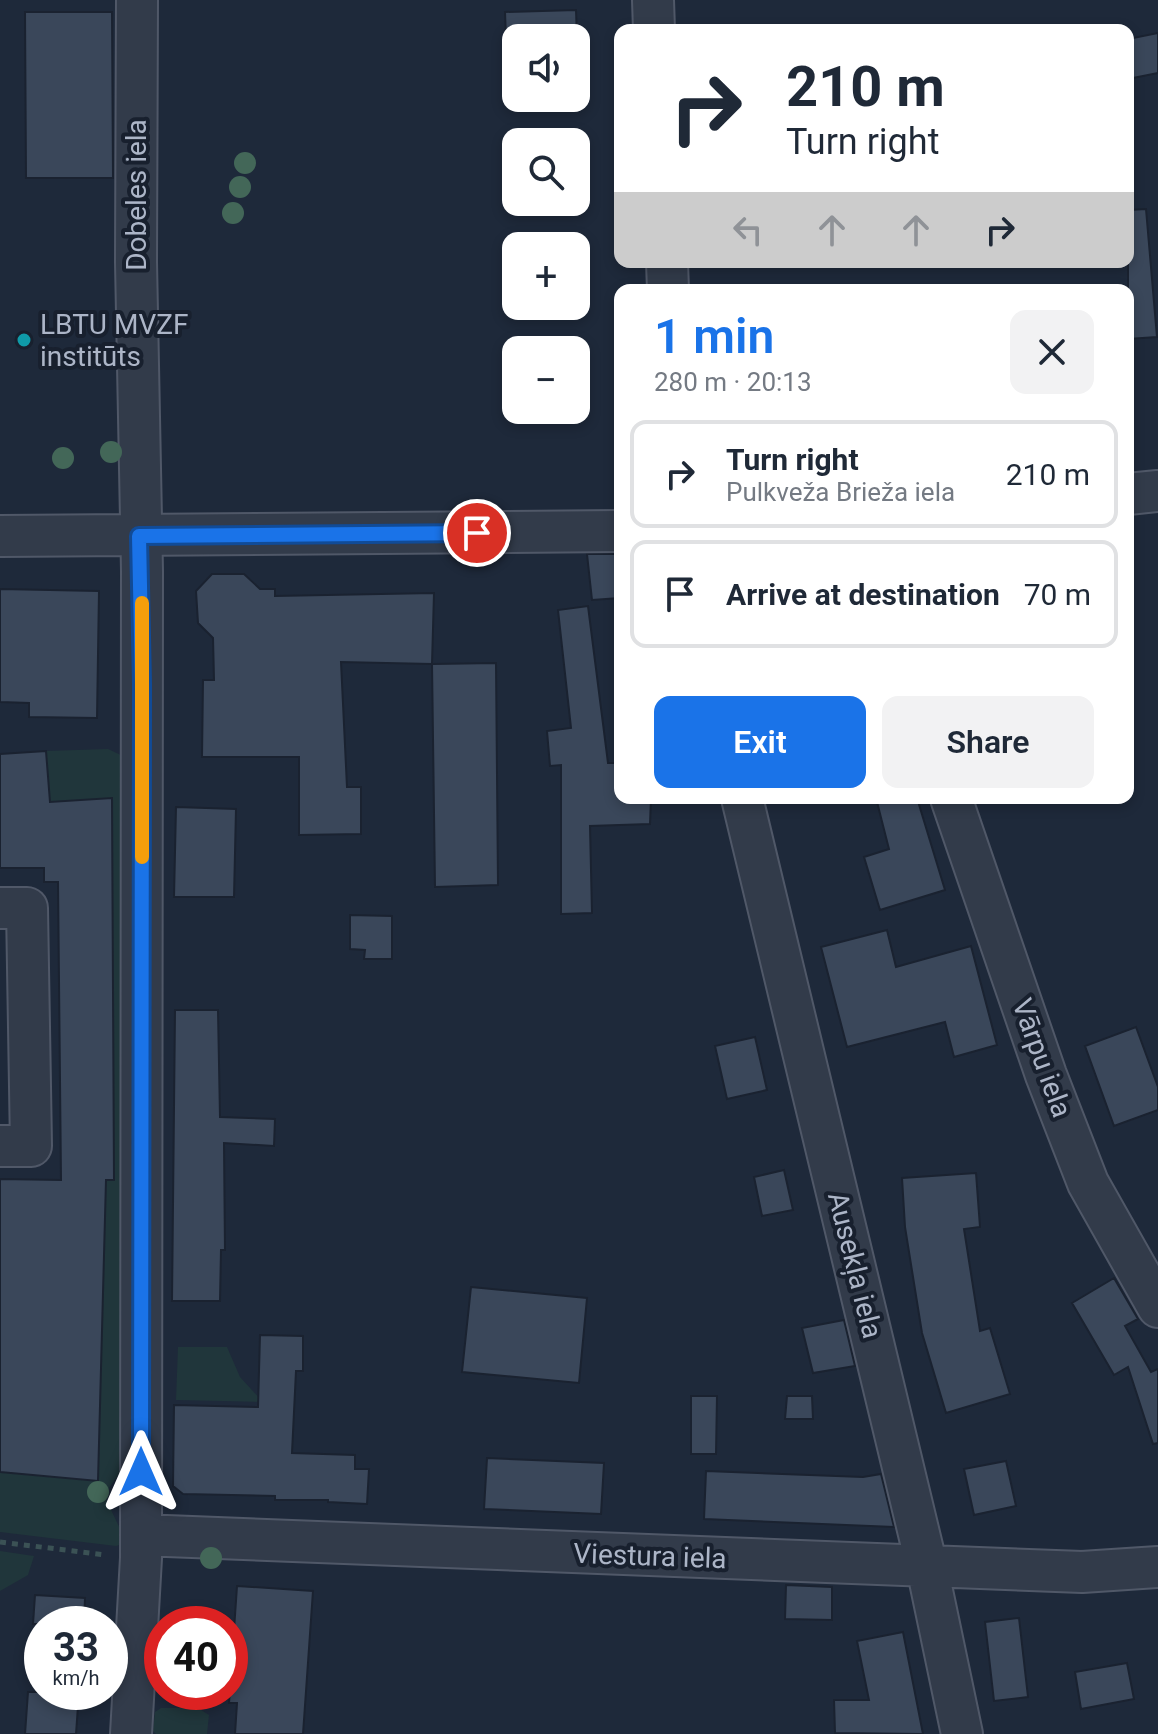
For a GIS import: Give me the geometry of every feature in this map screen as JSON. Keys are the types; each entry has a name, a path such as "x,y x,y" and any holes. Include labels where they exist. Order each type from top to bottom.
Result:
{"street":[{"name":"Dobeles iela","path":"131,1734 127,1545 142,680 137,0"},
{"path":"653,0 654,24"},
{"path":"1134,493 1158,491"},
{"path":"0,536 614,531"},
{"name":"Ausekļa iela","path":"743,804 927,1567 962,1734"},
{"name":"Vārpu iela","path":"953,804 1046,1075 1088,1183 1158,1307"},
{"path":"0,908 27,908 31,1146 0,1146"},
{"name":"Viestura iela","path":"127,1545 1082,1572 1158,1567"}],"path":[{"path":"0,1542 127,1545"}],"green space":[{"path":"108,749 125,757 125,1456 121,1471 104,1495 122,1533 116,1546 0,1532 0,1471 98,1481 106,1180 50,802 46,751"},
{"path":"178,1347 227,1347 240,1377 263,1402 176,1400"},
{"path":"0,1551 34,1556 28,1575 0,1591"},
{"path":"201,1710 209,1715 207,1734 156,1734 153,1731 155,1712"}],"building":[{"path":"576,10 576,24 505,24 505,12"},
{"path":"25,12 112,12 113,178 26,178"},
{"path":"1158,33 1158,73 1134,78 1134,38"},
{"path":"1146,209 1157,337 1134,339 1134,284 1128,284 1128,268 1134,268 1134,210"},
{"path":"587,554 614,554 614,598 592,600"},
{"path":"212,574 244,574 260,589 275,589 275,596 434,593 432,664 341,662 347,787 361,787 361,834 299,835 299,757 202,757 203,680 214,680 213,638 198,623 196,591"},
{"path":"0,589 99,591 97,718 29,717 29,703 0,702"},
{"path":"588,606 608,763 614,763 614,804 651,804 650,824 590,826 592,913 561,914 561,765 550,766 547,731 571,728 558,610"},
{"path":"496,663 498,885 435,887 432,664"},
{"path":"46,751 50,802 112,798 114,1180 106,1180 98,1481 0,1472 0,1179 61,1180 58,882 44,882 44,868 0,868 0,754"},
{"path":"878,804 919,804 945,890 880,910 864,857 889,849"},
{"path":"176,807 236,809 234,897 174,897"},
{"path":"350,915 392,916 392,959 364,959 365,950 350,949"},
{"path":"887,930 896,967 971,946 997,1045 954,1057 945,1022 847,1047 821,947"},
{"path":"175,1010 218,1010 220,1117 275,1119 274,1146 224,1143 225,1250 221,1250 220,1301 172,1301"},
{"path":"1136,1027 1158,1087 1158,1110 1114,1126 1085,1046"},
{"path":"755,1037 767,1090 727,1099 715,1046"},
{"path":"784,1170 793,1210 762,1216 754,1177"},
{"path":"976,1173 980,1227 964,1229 980,1331 990,1328 1010,1394 946,1413 922,1333 905,1227 902,1178"},
{"path":"1114,1278 1138,1319 1125,1326 1151,1372 1158,1369 1158,1443 1153,1444 1128,1367 1114,1375 1072,1303"},
{"path":"471,1287 587,1298 579,1383 462,1372"},
{"path":"844,1320 855,1366 813,1373 802,1328"},
{"path":"260,1335 303,1336 303,1371 296,1371 292,1453 355,1455 355,1469 369,1469 367,1504 275,1500 275,1496 183,1494 173,1486 174,1405 258,1407"},
{"path":"691,1396 717,1396 716,1454 691,1454"},
{"path":"787,1396 812,1396 813,1419 785,1419"},
{"path":"487,1458 604,1463 601,1514 484,1509"},
{"path":"1006,1461 1016,1506 974,1515 964,1469"},
{"path":"706,1471 863,1477 881,1474 894,1527 704,1519"},
{"path":"786,1585 832,1587 832,1620 785,1619"},
{"path":"237,1586 313,1591 303,1734 235,1734 237,1710 248,1710 248,1606 236,1606"},
{"path":"35,1595 85,1598 85,1606 34,1606"},
{"path":"1019,1618 1028,1697 994,1701 985,1622"},
{"path":"903,1632 923,1734 835,1733 834,1700 869,1700 857,1641"},
{"path":"1127,1663 1134,1699 1081,1709 1075,1672"},
{"path":"27,1710 78,1710 76,1734 25,1734"}],"slow traffic":[{"path":"142,603 142,857"}],"place":[{"name":"LBTU MVZF institūts","path":"24,340"}],"route":[{"path":"141,1472 142,571 139,536 477,533"}]}
